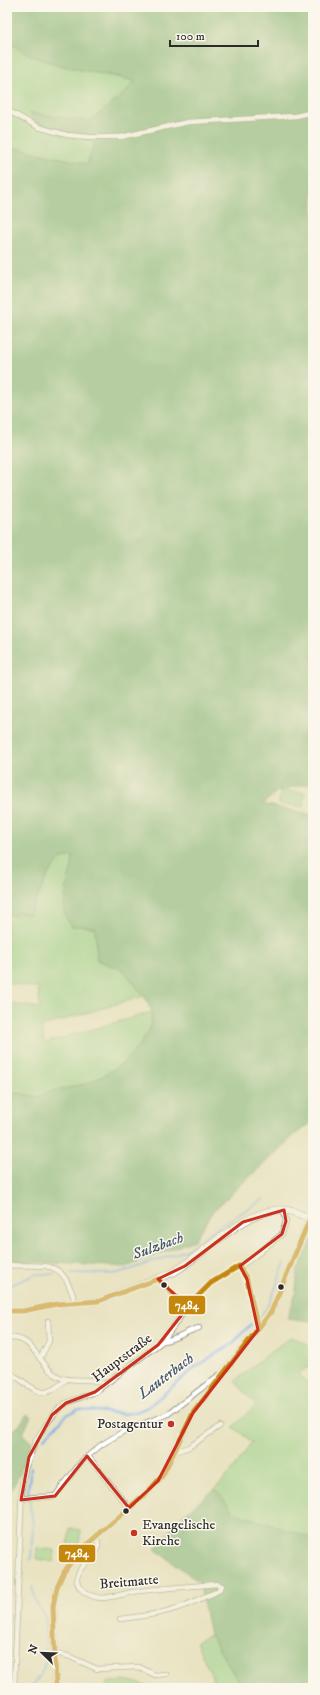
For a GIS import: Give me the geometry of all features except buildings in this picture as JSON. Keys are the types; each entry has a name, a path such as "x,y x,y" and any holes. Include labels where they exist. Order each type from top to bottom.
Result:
{"main road":[{"path":"7,1311 22,1311 57,1304 106,1299 158,1279 185,1266 213,1242 243,1222 266,1213 284,1210 298,1213 309,1218"},
{"path":"56,1688 53,1606 60,1580 73,1559 96,1536 158,1481 168,1466 193,1413 258,1330 274,1307 313,1211"}],"street":[{"path":"7,110 19,118 38,127 67,135 121,137 188,122 296,116 313,112"},
{"name":"Hauptstraße","path":"14,1688 21,1500 25,1469 36,1440 44,1426 58,1409 66,1403 89,1395 104,1383 117,1376 162,1341 188,1306 216,1278 239,1266 282,1234 286,1222 284,1210"},
{"path":"7,1265 31,1265 59,1270 66,1276 71,1285 75,1302"},
{"path":"239,1266 247,1279 258,1330"},
{"path":"158,1279 175,1296 188,1306"},
{"path":"40,1359 49,1341 48,1322"},
{"path":"162,1341 168,1341 192,1329 199,1328"},
{"path":"7,1339 20,1339 27,1343 51,1373 67,1379 90,1380 104,1383"},
{"path":"21,1500 26,1497 33,1498 55,1496 76,1468 101,1445 116,1435 168,1414 226,1370"},
{"path":"7,1374 14,1376 30,1388 42,1393 52,1390 67,1379"},
{"path":"174,1452 189,1447 220,1426"},
{"path":"88,1456 129,1508"},
{"name":"Breitmatte","path":"96,1536 99,1542 97,1550 80,1570 77,1577 78,1585 95,1597 102,1598 140,1591 217,1584 222,1586 219,1590 179,1608 163,1613 120,1619"},
{"path":"54,1653 68,1656 97,1669 139,1667 155,1675 166,1674"}],"highlighted area":[{"path":"284,1210 286,1221 282,1234 240,1266 247,1279 258,1330 193,1413 158,1481 129,1508 87,1456 55,1496 21,1500 29,1457 52,1415 66,1403 95,1392 158,1345 188,1307 158,1279 185,1266 243,1222"}],"green space":[{"path":"7,7 313,7 313,783 279,790 263,804 313,815 313,1121 297,1133 213,1211 194,1240 126,1267 15,1261 7,1257 7,1091 38,1097 56,1090 86,1084 103,1076 123,1063 139,1046 150,1029 152,1012 144,996 123,970 97,960 95,927 71,926 66,917 64,902 73,856 62,858 49,873 29,915 16,912 15,916 7,914 7,146 87,164 95,142 34,121 30,113 90,121 123,95 135,81 67,67 49,62 18,49 7,39"},
{"path":"7,39 18,48 49,62 135,81 123,95 90,121 34,121 95,142 87,164 7,146"},
{"path":"280,790 305,793 304,807 279,804"},
{"path":"73,856 73,863 66,888 71,926 95,927 97,960 123,970 144,996 42,1026 44,1043 152,1012 150,1029 139,1046 123,1063 103,1076 86,1084 56,1090 38,1097 7,1091 7,1003 40,1008 38,988 7,983 7,914 15,916 16,912 29,915 49,873 62,858"},
{"path":"313,1237 313,1321 287,1319 295,1296 298,1270"},
{"path":"292,1337 306,1343 310,1349 313,1348 313,1366 306,1368 298,1374 311,1387 313,1386 313,1539 234,1513 215,1489 232,1471 252,1442 233,1427 256,1405 235,1381 282,1343"},
{"path":"27,1414 31,1416 23,1434 32,1443 16,1482 7,1498 7,1434 19,1426"},
{"path":"215,1489 235,1513 312,1538 313,1688 243,1688 210,1635 199,1582 155,1549 184,1514"},
{"path":"70,1528 81,1530 79,1543 70,1550 67,1550"},
{"path":"37,1548 55,1550 54,1562 36,1559"},
{"path":"210,1635 243,1688 202,1688 213,1679 196,1642"},
{"path":"131,1681 153,1688 107,1688 106,1682"}],"waterway":[{"name":"Sulzbach","path":"71,1273 114,1274 186,1250 218,1227 264,1199"},
{"name":"Lauterbach","path":"260,1317 270,1303 285,1262"},
{"name":"Sulzbach","path":"7,1287 36,1274 54,1274"},
{"name":"Lauterbach","path":"44,1438 67,1415 78,1409 124,1414 136,1412 148,1407 198,1365 232,1344 251,1324"},
{"name":"Lauterbach","path":"31,1468 28,1490 33,1525 31,1560"},
{"name":"Lauterbach","path":"32,1587 37,1604 45,1617 46,1637 45,1664 40,1676 34,1683 33,1688"}],"transit line":[{"name":"7484","path":"56,1688 53,1606 57,1587 64,1572 78,1552 149,1491 163,1475 193,1413 271,1312 313,1211"},
{"name":"7484","path":"7,1311 23,1311 57,1304 99,1301 158,1279 175,1296 188,1306 211,1283 239,1266 247,1279 258,1330"}],"place":[{"name":"Postagentur","path":"171,1424"},
{"name":"Evangelische Kirche","path":"134,1533"}]}
